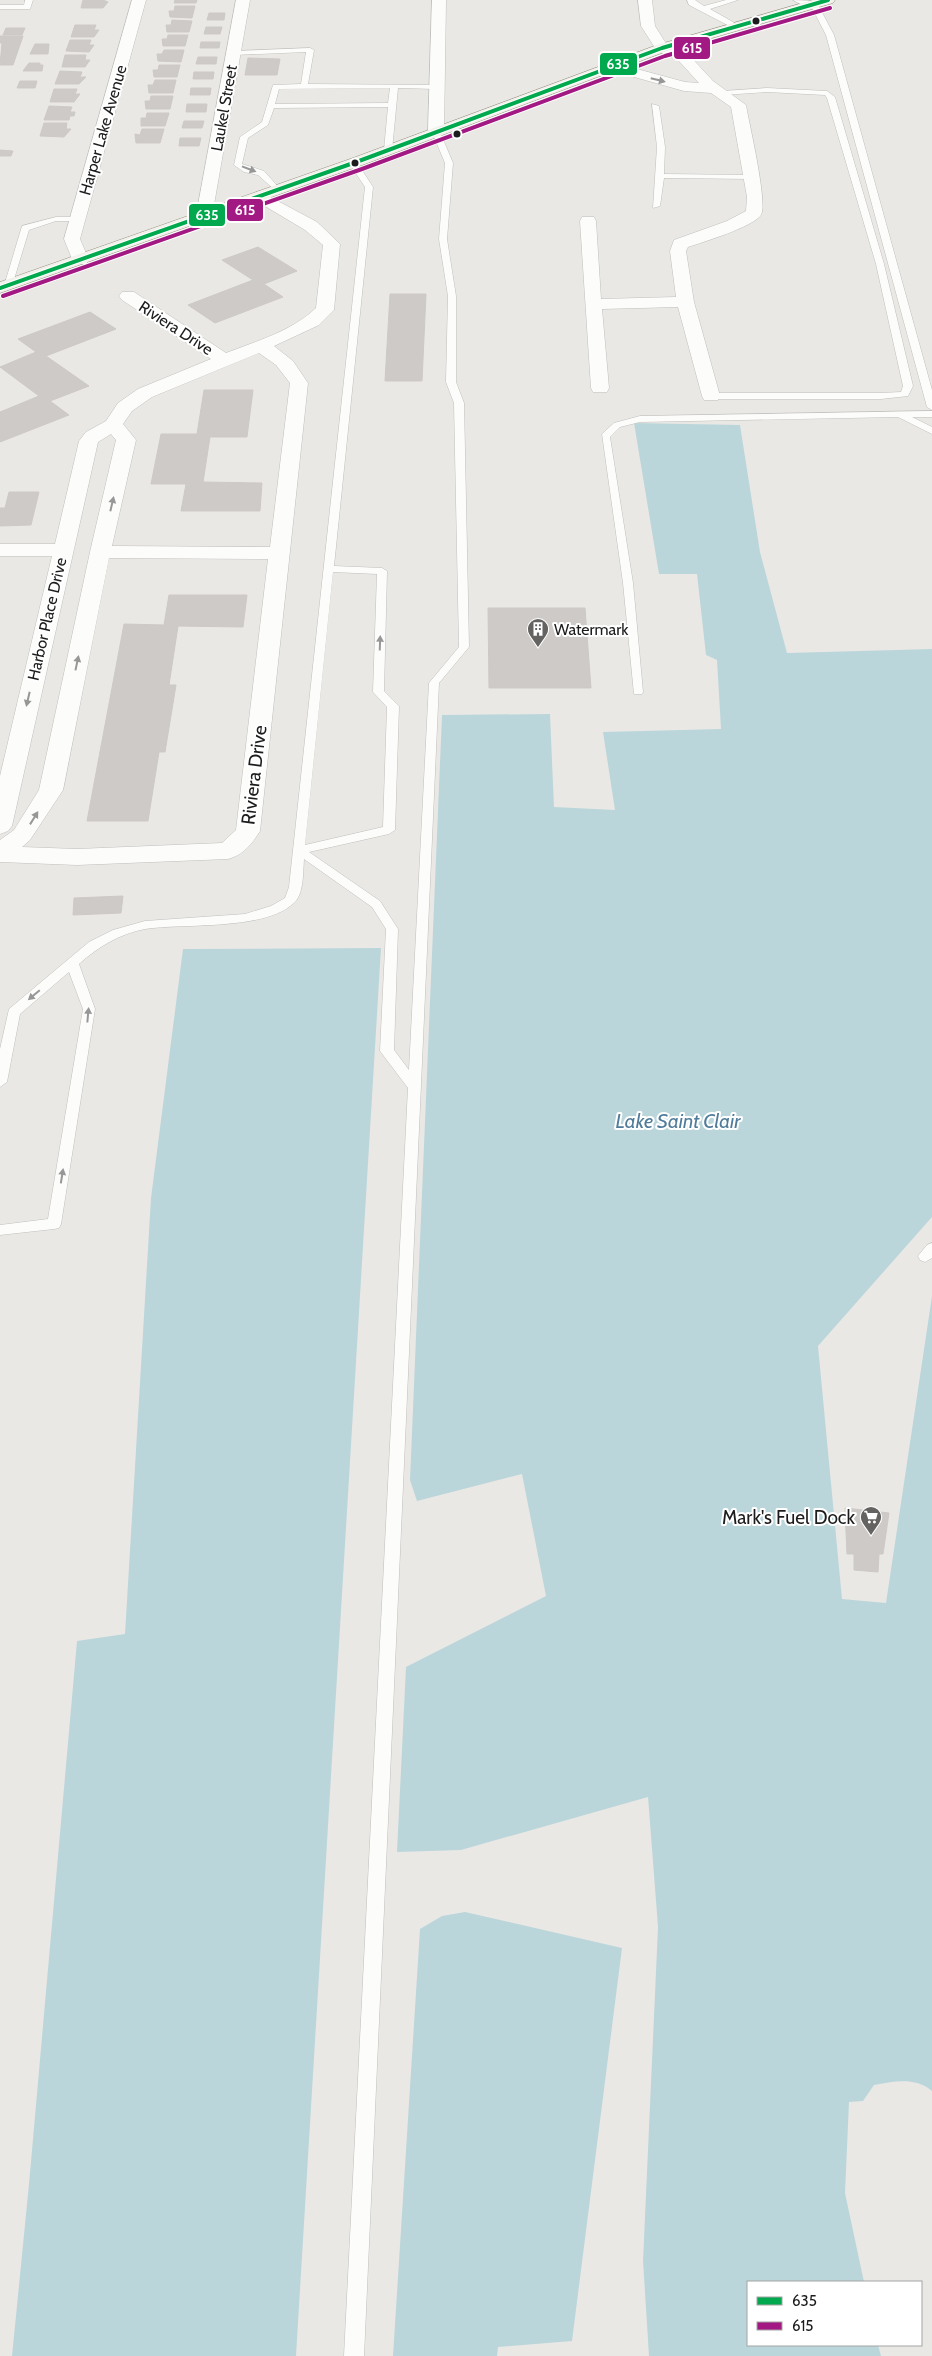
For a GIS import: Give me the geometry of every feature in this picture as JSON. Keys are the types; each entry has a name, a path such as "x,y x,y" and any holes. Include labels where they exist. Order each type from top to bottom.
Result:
{"main road":[{"path":"4,287 388,150 662,48 812,2"}],"street":[{"name":"Harper Lake Avenue","path":"80,260 72,239 139,0"},
{"name":"Laukel Street","path":"204,216 243,0"},
{"path":"436,132 439,0"},
{"path":"645,0 648,26 662,48 683,57 708,84 738,105 755,197 754,213 733,226 680,244 678,251 685,302 711,396"},
{"path":"611,66 684,86 719,91"},
{"name":"Riviera Drive","path":"0,853 22,835 51,790 100,552 126,440 122,433 113,425 125,407 144,393 294,332 313,321 325,310 332,244 311,226 259,196"},
{"path":"588,221 600,388"},
{"name":"Riviera Drive","path":"128,296 223,360"},
{"path":"593,304 685,302"},
{"name":"Riviera Drive","path":"0,853 77,857 228,851 241,841 248,831 298,382 292,370 278,355 260,346"},
{"name":"Harbor Place Drive","path":"0,826 89,441 93,436 113,425"},
{"path":"0,550 64,550"},
{"path":"100,552 279,553"}],"lane":[{"path":"0,7 27,7 29,0"},
{"path":"691,0 692,3 736,26"},
{"path":"703,9 734,0"},
{"path":"812,2 830,35 932,407"},
{"path":"234,53 310,50 304,86"},
{"path":"277,190 261,173 247,170 238,165 244,137 265,123 276,86 436,87"},
{"path":"388,150 394,86"},
{"path":"711,396 881,396 905,394 908,386 880,264 831,97 827,93 786,90 719,91"},
{"path":"271,106 392,105"},
{"path":"655,106 661,147 656,206"},
{"path":"354,2356 434,683 464,647 459,403 451,382 452,296 443,239 449,163 436,132"},
{"path":"0,1082 14,1012 93,945 117,933 145,925 245,918 275,909 290,900 295,887 368,187 352,163"},
{"path":"660,176 751,177"},
{"path":"4,287 25,228 56,219 78,219"},
{"path":"638,692 628,583 605,436 617,425 640,419 932,414"},
{"path":"900,415 932,431"},
{"path":"299,850 389,830 393,706 378,692 382,571 328,569"},
{"path":"299,850 376,904 392,929 387,1051 414,1086"},
{"path":"0,1230 54,1224 89,1009 72,963"}],"water":[{"name":"Lake Saint Clair","path":"634,423 740,425 760,552 787,653 932,649 932,1217 818,1346 842,1599 886,1603 932,1296 932,2091 912,2082 889,2082 874,2085 863,2101 849,2102 845,2193 864,2281 747,2281 747,2346 878,2346 881,2356 649,2356 643,2261 658,1927 648,1797 461,1850 397,1852 406,1667 546,1596 522,1474 417,1501 410,1480 442,715 550,714 554,807 615,810 603,732 721,729 717,660 706,655 697,574 659,574"},
{"path":"381,948 296,2356 12,2356 77,1641 125,1634 151,1198 183,949"},
{"path":"465,1912 622,1948 572,2341 498,2347 497,2356 393,2356 420,1929 442,1916"}],"building":[{"path":"83,0 103,0 108,2 103,8 81,8"},
{"path":"175,0 197,0 196,3 174,3"},
{"path":"175,6 195,6 192,18 170,17 169,11 174,11"},
{"path":"209,13 225,13 224,20 207,20"},
{"path":"172,20 192,21 189,32 167,32 166,25 171,25"},
{"path":"75,25 96,25 94,30 99,30 94,37 71,37"},
{"path":"206,27 222,27 220,34 204,34"},
{"path":"6,28 25,28 22,35 3,35"},
{"path":"168,35 188,35 185,46 163,46 162,39 167,39"},
{"path":"0,36 23,36 13,65 0,65 2,43 0,43"},
{"path":"70,40 91,40 89,45 94,45 89,52 66,51"},
{"path":"201,42 220,42 219,48 200,48"},
{"path":"35,44 49,44 48,54 30,54"},
{"path":"164,50 184,50 181,62 158,61 157,54 162,54"},
{"path":"65,55 86,55 85,60 90,60 85,67 62,67"},
{"path":"198,57 217,57 216,64 196,64"},
{"path":"248,58 280,59 277,75 245,75"},
{"path":"29,63 40,63 40,65 43,65 42,71 23,71"},
{"path":"159,65 180,65 177,77 154,77 153,70 158,70"},
{"path":"60,71 82,72 80,77 86,77 79,84 55,84"},
{"path":"194,72 214,72 213,79 193,79"},
{"path":"155,80 176,80 173,93 149,93 148,85 153,85"},
{"path":"20,81 37,81 35,88 17,88"},
{"path":"191,88 211,88 210,95 190,95"},
{"path":"54,89 77,89 75,94 80,94 74,102 50,102"},
{"path":"151,96 173,96 170,109 146,109 145,101 150,101"},
{"path":"187,104 207,104 206,112 186,112"},
{"path":"49,106 72,107 70,112 75,112 74,116 70,116 69,120 44,120"},
{"path":"147,113 169,113 165,126 141,126 141,118 146,118"},
{"path":"184,121 204,121 202,128 182,128"},
{"path":"44,123 67,123 66,129 71,129 64,137 40,136"},
{"path":"142,129 164,129 160,143 136,143 135,134 140,135"},
{"path":"180,138 201,138 199,146 179,146"},
{"path":"0,150 13,151 11,156 0,156"},
{"path":"258,247 297,271 264,284 283,297 215,323 188,305 253,280 222,260"},
{"path":"390,294 426,294 422,381 385,381"},
{"path":"90,312 116,329 46,356 89,386 50,401 69,415 0,442 0,412 39,396 0,367 36,352 18,339"},
{"path":"204,390 253,390 247,437 210,437 203,482 262,483 260,511 181,511 186,484 151,484 161,434 197,434"},
{"path":"9,492 39,492 31,525 0,526 0,508 5,508"},
{"path":"169,595 247,595 243,627 178,626 169,685 176,685 165,752 159,752 148,821 87,821 124,624 164,625"},
{"name":"Watermark","path":"488,608 585,608 591,688 489,688"},
{"path":"123,896 121,913 73,915 74,898"},
{"path":"845,1508 889,1513 883,1554 879,1554 878,1572 854,1570 854,1554 847,1554"}],"transit line":[{"name":"635","path":"0,288 359,161 662,48 828,0"},
{"name":"615","path":"3,296 362,169 665,56 830,8"}],"place":[{"name":"Watermark","path":"538,648"},
{"name":"Mark's Fuel Dock","path":"871,1536"}]}
